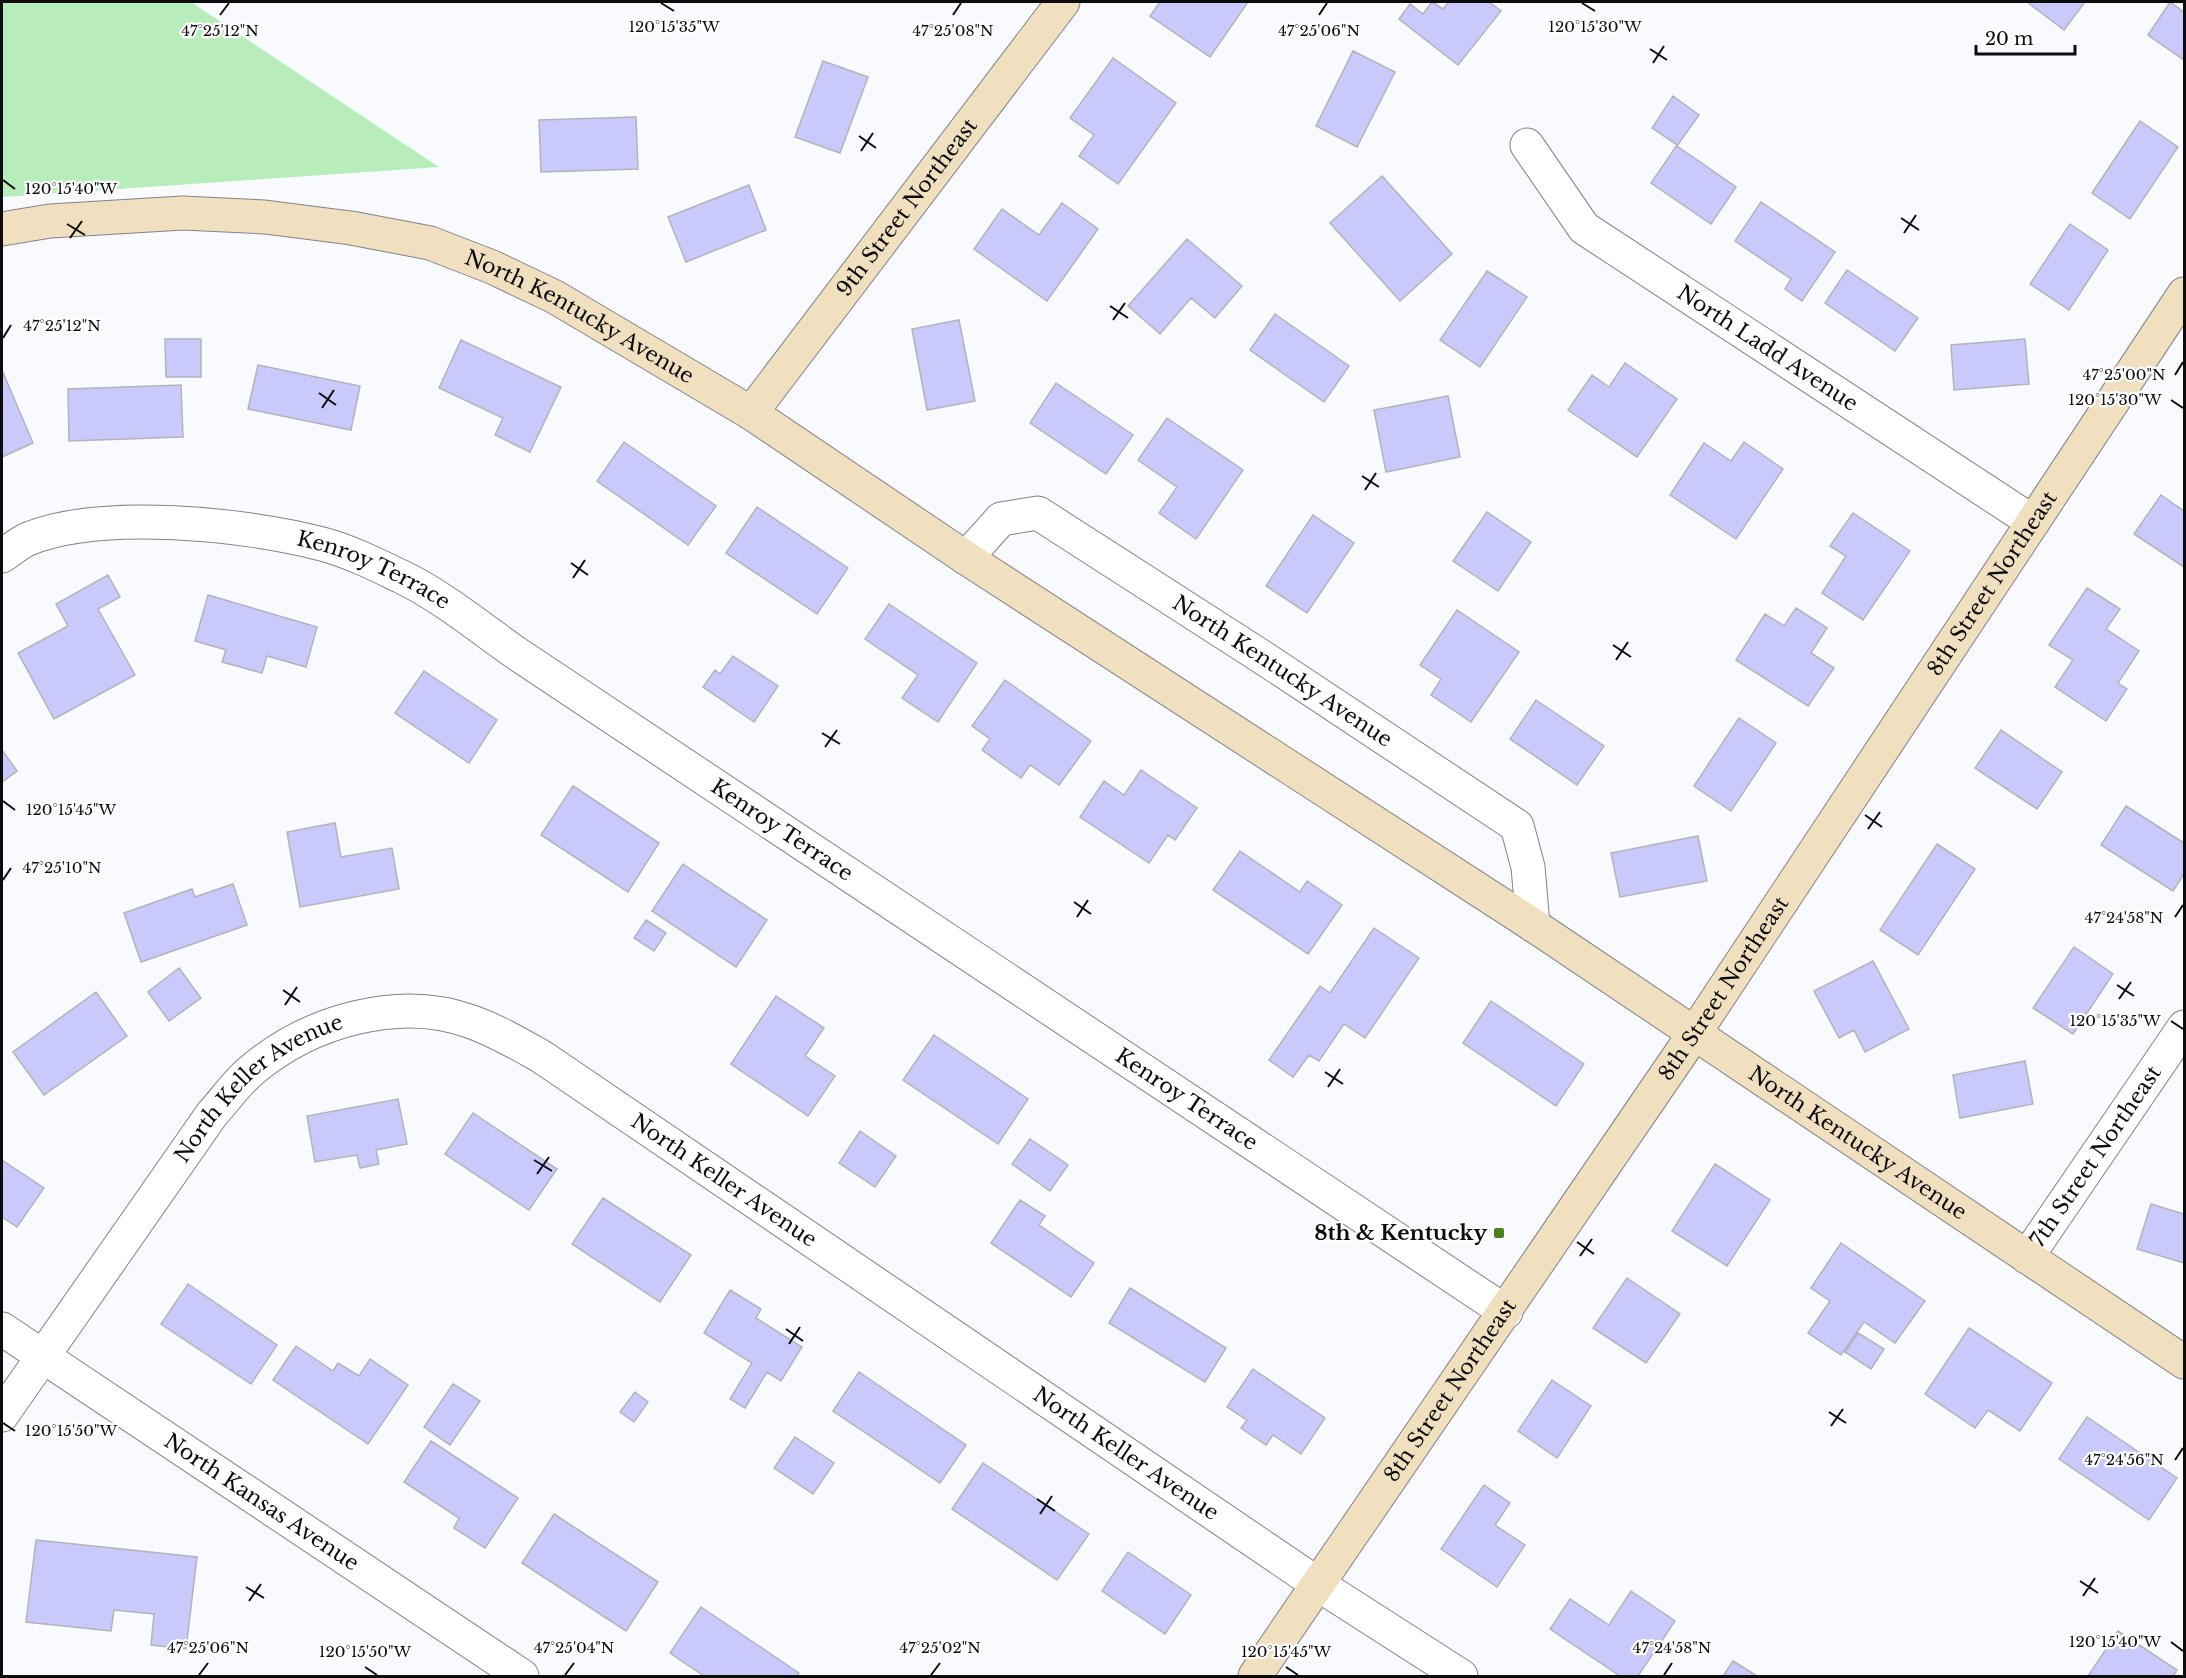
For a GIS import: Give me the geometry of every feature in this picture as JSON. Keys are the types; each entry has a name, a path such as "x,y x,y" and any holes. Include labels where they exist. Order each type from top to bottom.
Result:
{"main road":[{"name":"9th Street Northeast","path":"751,413 1063,2"},
{"name":"North Kentucky Avenue","path":"2,229 50,221 183,213 265,217 351,228 430,243 492,267 555,297 751,413 966,558 1533,925 2184,1362"},
{"name":"8th Street Northeast","path":"1255,1677 1694,1034 2184,294"}],"street":[{"name":"North Ladd Avenue","path":"1527,145 1584,228 2033,522"},
{"name":"North Kentucky Avenue","path":"966,558 1001,519 1038,513 1262,657 1517,826 1528,867 1533,925"},
{"name":"Kenroy Terrace","path":"2,556 28,539 84,525 168,523 251,531 322,544 404,578 439,597 516,653 1506,1312"},
{"name":"North Keller Avenue","path":"2,1415 205,1124 251,1070 285,1046 336,1023 391,1011 438,1013 471,1021 542,1057 1319,1585 1461,1677"},
{"name":"7th Street Northeast","path":"2027,1257 2184,1027"},
{"name":"North Kansas Avenue","path":"2,1329 522,1677"}],"green space":[{"path":"2,2 191,2 439,167 2,197"}],"building":[{"path":"1160,2 1248,2 1210,57 1150,16"},
{"path":"1432,2 1443,9 1449,2 1489,2 1501,11 1458,65 1399,19 1410,4 1423,14"},
{"path":"2027,2 2085,2 2064,30"},
{"path":"2170,2 2184,12 2184,60 2148,35"},
{"path":"1353,51 1395,72 1357,147 1316,126"},
{"path":"1113,58 1176,103 1118,184 1079,156 1094,135 1070,118"},
{"path":"823,61 868,77 840,153 795,137"},
{"path":"1673,96 1699,115 1677,146 1736,187 1711,224 1651,183 1677,145 1652,128"},
{"path":"636,117 638,169 541,172 539,120"},
{"path":"2140,121 2178,147 2130,219 2092,193"},
{"path":"1382,176 1452,254 1400,301 1330,223"},
{"path":"749,185 766,230 686,262 668,217"},
{"path":"1761,202 1835,252 1802,301 1785,289 1791,279 1735,241"},
{"path":"1062,203 1098,229 1047,301 974,249 1002,209 1039,235"},
{"path":"2070,224 2108,250 2069,310 2030,284"},
{"path":"1187,239 1242,286 1215,318 1191,298 1160,334 1128,306"},
{"path":"1847,270 1918,318 1895,351 1825,303"},
{"path":"1487,271 1527,297 1480,367 1440,340"},
{"path":"1275,314 1349,366 1324,402 1250,350"},
{"path":"959,320 975,401 927,410 912,329"},
{"path":"165,339 201,339 201,377 166,377"},
{"path":"2025,339 2029,384 1954,390 1951,345"},
{"path":"461,340 561,387 530,452 495,435 503,418 439,388"},
{"path":"1625,363 1677,399 1637,457 1568,410 1592,375 1609,387"},
{"path":"258,365 360,386 351,430 248,409"},
{"path":"2,370 33,443 2,457"},
{"path":"1056,383 1133,435 1106,474 1030,423"},
{"path":"181,385 183,437 69,441 68,389"},
{"path":"1448,396 1460,457 1386,472 1374,410"},
{"path":"1167,418 1243,470 1196,539 1159,513 1177,487 1138,460"},
{"path":"624,442 716,506 688,545 597,481"},
{"path":"1744,442 1783,469 1736,539 1670,495 1704,443 1731,461"},
{"path":"2161,495 2184,511 2184,567 2134,534"},
{"path":"757,507 848,568 817,614 726,553"},
{"path":"1487,512 1531,542 1498,591 1453,561"},
{"path":"1853,513 1910,551 1863,620 1822,593 1846,556 1830,546"},
{"path":"1313,515 1354,543 1307,613 1266,586"},
{"path":"108,575 120,597 98,609 135,675 54,719 18,653 68,626 56,604"},
{"path":"2087,588 2120,609 2106,629 2139,651 2118,683 2127,689 2106,721 2055,687 2073,660 2049,645"},
{"path":"208,595 317,627 306,667 267,656 262,673 222,662 226,650 195,641"},
{"path":"889,604 977,663 938,722 902,698 918,675 865,639"},
{"path":"1796,608 1827,628 1811,653 1834,668 1808,706 1736,660 1765,614 1784,626"},
{"path":"1457,610 1519,652 1471,722 1431,695 1441,679 1420,665"},
{"path":"733,656 778,686 754,722 703,687 715,670 720,674"},
{"path":"424,671 497,720 469,763 395,713"},
{"path":"1005,680 1091,741 1059,785 1030,765 1021,778 982,750 990,739 972,726"},
{"path":"1536,700 1604,746 1577,785 1510,739"},
{"path":"1739,718 1776,743 1731,811 1694,786"},
{"path":"2001,730 2062,772 2037,809 1975,768"},
{"path":"2,750 17,771 2,782"},
{"path":"1141,770 1197,808 1175,840 1168,835 1149,863 1080,817 1104,781 1124,795"},
{"path":"573,786 659,843 628,892 541,835"},
{"path":"2126,806 2184,843 2184,874 2173,891 2101,845"},
{"path":"335,823 341,857 392,848 399,889 300,907 287,832"},
{"path":"1698,836 1707,881 1620,897 1611,853"},
{"path":"1937,844 1975,869 1918,955 1880,930"},
{"path":"1240,851 1300,892 1307,881 1342,905 1308,954 1213,890"},
{"path":"683,864 767,920 736,967 652,911"},
{"path":"233,884 247,925 141,962 124,913 192,889 195,897"},
{"path":"646,920 666,933 654,951 634,938"},
{"path":"1374,928 1419,958 1365,1038 1344,1024 1319,1061 1309,1055 1293,1077 1269,1060 1320,986 1330,993"},
{"path":"2074,947 2113,974 2073,1034 2033,1008"},
{"path":"1873,961 1909,1029 1865,1052 1854,1030 1839,1038 1814,991"},
{"path":"179,968 201,998 169,1021 148,992"},
{"path":"96,992 127,1036 44,1095 13,1052"},
{"path":"776,996 824,1028 805,1056 835,1076 808,1116 731,1064"},
{"path":"1491,1001 1584,1064 1556,1106 1463,1043"},
{"path":"934,1035 1028,1099 998,1144 903,1080"},
{"path":"2025,1061 2033,1104 1960,1118 1953,1075"},
{"path":"398,1099 407,1144 376,1150 379,1164 360,1168 357,1155 315,1162 307,1116"},
{"path":"473,1113 557,1169 529,1210 445,1154"},
{"path":"860,1131 896,1156 875,1187 839,1163"},
{"path":"1030,1139 1068,1165 1050,1191 1012,1164"},
{"path":"2,1160 44,1188 17,1227 2,1217"},
{"path":"1715,1164 1770,1200 1727,1266 1672,1231"},
{"path":"603,1198 691,1255 660,1302 572,1244"},
{"path":"1020,1200 1045,1216 1039,1225 1094,1263 1071,1297 991,1243"},
{"path":"2151,1204 2184,1214 2184,1263 2137,1249"},
{"path":"1841,1243 1925,1301 1895,1343 1864,1322 1841,1355 1808,1333 1830,1301 1811,1288"},
{"path":"1627,1278 1680,1314 1646,1363 1593,1328"},
{"path":"188,1284 277,1345 251,1384 161,1324"},
{"path":"1130,1288 1226,1348 1205,1382 1109,1323"},
{"path":"730,1290 761,1309 756,1318 802,1347 781,1381 767,1372 745,1408 730,1399 752,1363 704,1333"},
{"path":"1969,1328 2052,1383 2020,1431 1988,1410 1975,1428 1925,1394"},
{"path":"1858,1333 1884,1349 1871,1369 1845,1352"},
{"path":"296,1346 333,1371 338,1363 359,1376 370,1359 408,1385 368,1444 273,1380"},
{"path":"1253,1369 1325,1418 1301,1454 1273,1435 1266,1445 1241,1428 1247,1420 1227,1407"},
{"path":"859,1372 966,1445 940,1483 833,1411"},
{"path":"1552,1380 1591,1406 1557,1458 1518,1431"},
{"path":"453,1384 480,1401 450,1445 424,1427"},
{"path":"635,1392 648,1402 634,1422 620,1412"},
{"path":"2087,1417 2177,1478 2149,1520 2059,1459"},
{"path":"795,1437 834,1463 813,1494 774,1468"},
{"path":"431,1441 518,1498 485,1548 454,1528 459,1518 404,1482"},
{"path":"983,1463 1089,1534 1057,1580 952,1509"},
{"path":"1484,1485 1510,1503 1495,1525 1525,1545 1497,1587 1441,1549"},
{"path":"554,1514 658,1582 626,1631 522,1563"},
{"path":"36,1540 197,1557 186,1649 151,1645 154,1614 114,1610 111,1631 26,1622"},
{"path":"1128,1552 1191,1595 1165,1634 1102,1591"},
{"path":"1631,1591 1675,1621 1638,1676 1620,1676 1550,1629 1570,1599 1609,1625"},
{"path":"701,1607 799,1673 796,1676 704,1676 670,1653"},
{"path":"2118,1631 2177,1670 2173,1676 2088,1676"},
{"path":"1733,1661 1757,1676 1723,1676"}],"place":[{"name":"8th & Kentucky","path":"1499,1233"}]}
